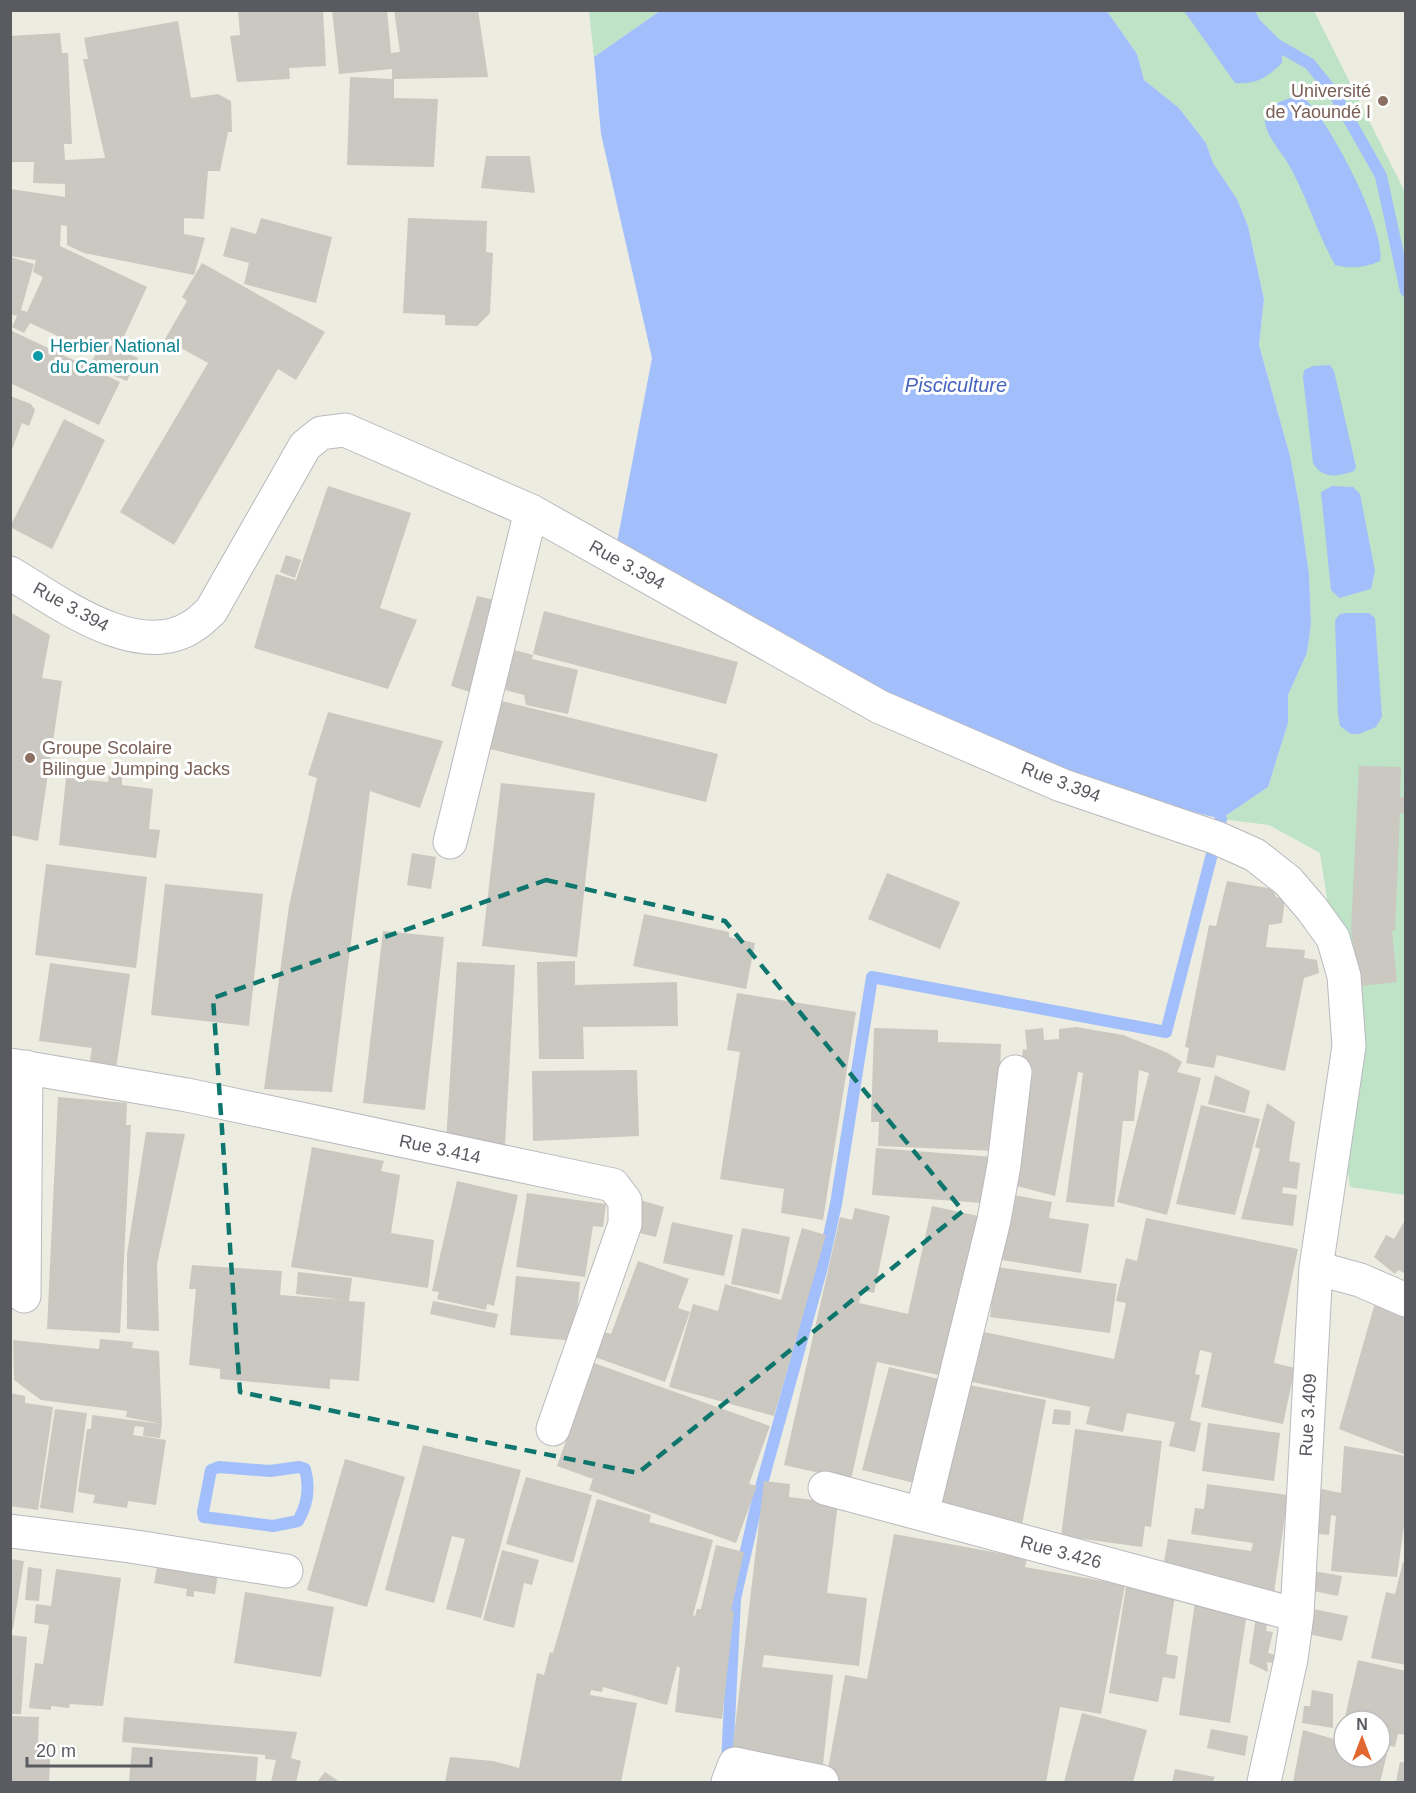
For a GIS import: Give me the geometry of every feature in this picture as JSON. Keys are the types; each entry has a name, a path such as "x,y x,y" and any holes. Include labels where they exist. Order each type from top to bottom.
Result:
{"street":[{"name":"Rue 3.394","path":"10,573 89,620 130,637 167,635 192,627 211,611 305,446 321,433 345,430 531,511 880,707 1061,784 1217,838 1255,855 1288,881 1333,938 1344,976 1349,1046"},
{"path":"450,842 531,511"},
{"name":"Rue 3.409","path":"1264,1782 1291,1659 1297,1616 1316,1268 1349,1046"},
{"path":"18,1066 24,1296"},
{"name":"Rue 3.414","path":"18,1066 187,1095 613,1185 625,1201 625,1224 552,1429"},
{"path":"922,1514 994,1220 1004,1165 1015,1072"},
{"path":"1316,1268 1360,1280 1406,1300"},
{"name":"Rue 3.426","path":"825,1488 1297,1616"},
{"path":"10,1531 130,1546 286,1571"},
{"path":"728,1782 735,1764 822,1782"}],"highlighted area":[{"path":"546,880 725,921 963,1211 638,1473 240,1392 213,998"}],"green space":[{"path":"589,11 660,11 594,57"},
{"path":"1107,11 1314,11 1405,192 1405,1195 1350,1187 1340,1118 1342,996 1320,853 1269,825 1221,819 1268,787 1288,723 1288,695 1307,653 1311,624 1309,574 1290,456 1259,345 1264,299 1248,226 1237,199 1213,163 1206,143 1179,108 1144,80 1137,54"}],"water":[{"name":"Pisciculture","path":"660,11 1107,11 1137,54 1144,80 1179,108 1206,143 1213,163 1237,199 1248,226 1264,299 1259,345 1290,456 1299,504 1309,574 1311,624 1307,653 1288,695 1288,723 1268,787 1221,819 1096,787 967,735 615,553 652,358 601,134 594,57"},
{"path":"1184,11 1255,11 1260,20 1282,42 1282,63 1261,79 1249,83 1235,83"},
{"path":"1301,96 1325,125 1353,174 1375,226 1380,247 1380,261 1358,267 1335,265 1293,173 1269,135 1265,119 1269,109 1284,100"},
{"path":"1330,365 1334,371 1356,467 1354,471 1342,475 1321,472 1313,463 1303,377 1304,370 1313,366"},
{"path":"1332,486 1353,487 1360,494 1375,571 1371,589 1339,598 1331,590 1321,492"},
{"path":"1369,613 1375,618 1382,717 1376,727 1359,734 1351,734 1340,726 1338,714 1335,620 1340,614"}],"building":[{"path":"238,10 323,10 326,66 289,68 290,79 237,82 230,36 240,35"},
{"path":"332,10 387,10 391,53 400,52 394,10 478,10 488,77 394,79 394,98 438,99 434,167 347,165 350,77 392,79 392,69 339,74"},
{"path":"178,21 191,98 218,94 231,101 232,132 228,132 220,171 208,171 204,219 184,218 184,234 205,238 194,275 84,253 67,245 67,226 61,225 60,246 147,287 118,349 138,358 127,381 89,366 96,354 30,323 24,333 12,327 17,316 10,314 10,257 34,264 21,310 27,312 43,277 33,272 36,260 10,256 10,189 65,197 65,184 33,183 34,162 10,162 10,36 60,33 62,53 68,53 72,144 64,144 65,160 105,158 83,59 88,59 84,38"},
{"path":"486,156 530,156 535,193 481,188"},
{"path":"261,218 332,237 316,303 244,284 249,263 223,256 231,227 256,234"},
{"path":"408,218 487,221 486,252 493,253 490,313 477,326 445,325 445,315 403,313"},
{"path":"202,263 325,332 296,380 278,369 174,545 120,512 208,363 165,339 187,301 182,297"},
{"name":"Herbier National du Cameroun","path":"10,330 120,382 99,425 10,383"},
{"path":"10,396 31,404 35,410 29,426 22,423 11,452"},
{"path":"64,419 105,440 52,549 10,527"},
{"path":"328,486 411,513 380,608 417,620 388,689 254,648 276,574 296,580"},
{"path":"286,555 301,560 295,578 280,572"},
{"path":"477,596 494,600 473,693 451,686"},
{"path":"544,611 738,662 726,704 533,654"},
{"name":"Groupe Scolaire Bilingue Jumping Jacks","path":"10,612 50,635 42,678 62,681 38,841 10,835"},
{"path":"514,650 533,655 532,659 578,670 568,714 526,705 524,695 505,690"},
{"path":"502,701 718,754 706,802 490,749"},
{"path":"328,712 443,741 420,808 370,791 332,1092 264,1089 289,906 317,778 308,775"},
{"path":"1359,766 1401,767 1400,797 1406,797 1406,813 1400,813 1395,931 1392,931 1397,982 1360,986 1351,930"},
{"path":"109,774 122,775 122,785 153,789 149,829 160,830 156,858 59,845 66,778 108,782"},
{"path":"501,783 595,793 577,957 482,946"},
{"path":"412,853 436,857 431,889 407,885"},
{"path":"46,864 147,877 136,968 35,955"},
{"path":"887,873 960,902 940,949 868,919"},
{"path":"1227,881 1273,889 1276,897 1285,899 1282,923 1269,925 1266,947 1305,950 1304,958 1317,960 1319,973 1304,978 1285,1071 1217,1055 1214,1068 1186,1063 1189,1048 1185,1047 1209,925 1216,926"},
{"path":"165,884 263,894 249,1026 151,1015"},
{"path":"644,914 729,932 729,937 755,943 746,989 633,966"},
{"path":"383,931 444,937 425,1110 363,1103"},
{"path":"575,961 575,985 677,982 678,1026 583,1027 584,1059 539,1059 537,962"},
{"path":"457,962 515,965 505,1145 446,1142"},
{"path":"50,963 130,974 116,1069 89,1066 92,1048 39,1041"},
{"path":"737,993 856,1012 823,1220 781,1213 784,1189 720,1179 740,1052 727,1050"},
{"path":"1076,1027 1123,1035 1168,1053 1182,1062 1177,1072 1201,1078 1167,1215 1117,1202 1149,1073 1139,1070 1134,1121 1123,1121 1114,1207 1066,1202 1083,1073 1078,1072 1055,1196 1006,1183 1023,1049 1027,1050 1025,1030 1043,1028 1044,1040 1059,1039 1059,1029"},
{"path":"874,1028 938,1030 938,1042 1001,1044 997,1151 878,1146 879,1122 871,1122"},
{"path":"637,1070 639,1136 533,1141 532,1071"},
{"path":"1215,1075 1250,1091 1245,1113 1208,1104"},
{"path":"58,1097 127,1103 126,1125 131,1125 120,1333 47,1329"},
{"path":"1267,1103 1295,1122 1289,1161 1300,1163 1297,1189 1283,1187 1282,1193 1297,1195 1293,1226 1241,1219 1260,1149 1255,1147"},
{"path":"1201,1105 1260,1119 1235,1215 1176,1204"},
{"path":"146,1132 185,1134 157,1264 159,1331 127,1329 127,1254"},
{"path":"312,1147 384,1161 381,1171 400,1175 391,1233 434,1240 428,1288 291,1267"},
{"path":"876,1148 994,1157 983,1203 872,1195"},
{"path":"457,1181 518,1195 494,1306 487,1304 486,1310 437,1299 439,1292 432,1291"},
{"path":"527,1193 606,1204 603,1227 593,1226 585,1277 516,1267"},
{"path":"1007,1194 1052,1202 1049,1218 1089,1224 1081,1273 996,1259"},
{"path":"640,1200 664,1207 656,1237 631,1231"},
{"path":"932,1206 978,1216 943,1376 877,1362 851,1480 784,1465 840,1217 852,1220 855,1208 890,1216 874,1293 862,1290 859,1303 908,1314"},
{"path":"1146,1218 1298,1249 1274,1363 1295,1368 1283,1424 1201,1407 1212,1353 1200,1350 1195,1374 1200,1375 1190,1420 1201,1423 1195,1452 1169,1446 1175,1422 1127,1413 1123,1432 1086,1424 1090,1407 963,1380 974,1330 1114,1359 1126,1303 1116,1301 1126,1258 1137,1261"},
{"path":"672,1222 733,1235 724,1276 663,1263"},
{"path":"1404,1222 1406,1274 1398,1270 1395,1274 1374,1257 1386,1235 1394,1239"},
{"path":"742,1228 790,1237 779,1294 731,1284"},
{"path":"802,1228 826,1235 774,1416 669,1387 693,1304 718,1311 725,1284 781,1300"},
{"path":"638,1261 689,1279 678,1308 690,1312 665,1382 589,1355 597,1330 611,1334"},
{"path":"192,1265 282,1271 280,1295 344,1300 296,1294 298,1272 352,1278 349,1301 365,1302 359,1381 330,1379 330,1389 220,1379 220,1369 189,1365 196,1289 189,1289"},
{"path":"996,1267 1117,1284 1110,1333 990,1317"},
{"path":"516,1276 580,1282 574,1341 510,1335"},
{"path":"433,1301 498,1314 495,1328 430,1314"},
{"path":"1375,1303 1406,1317 1406,1455 1339,1429"},
{"path":"100,1339 133,1342 132,1348 159,1351 162,1424 126,1417 127,1411 41,1400 14,1380 13,1340 99,1349"},
{"path":"594,1363 770,1426 749,1484 757,1486 736,1543 589,1490 593,1479 557,1466"},
{"path":"889,1367 943,1380 918,1484 862,1470"},
{"path":"964,1384 1046,1400 1021,1530 938,1514"},
{"path":"10,1393 25,1396 25,1403 53,1407 38,1510 10,1506"},
{"path":"55,1409 87,1413 73,1513 40,1508"},
{"path":"1054,1409 1071,1411 1070,1425 1052,1424"},
{"path":"92,1415 162,1424 160,1438 143,1436 144,1427 135,1426 133,1435 166,1440 156,1505 128,1501 127,1508 93,1503 95,1495 78,1492 87,1429 91,1429"},
{"path":"1208,1423 1280,1433 1274,1481 1202,1471"},
{"path":"1075,1429 1162,1441 1151,1527 1145,1526 1142,1547 1061,1536"},
{"path":"423,1445 521,1470 481,1618 446,1609 465,1539 452,1536 434,1603 385,1590"},
{"path":"1344,1446 1406,1456 1406,1511 1397,1577 1331,1571 1336,1516 1331,1515 1329,1535 1309,1533 1317,1488 1341,1493"},
{"path":"345,1459 405,1477 367,1607 307,1590"},
{"path":"526,1477 592,1495 573,1563 506,1544"},
{"path":"764,1481 790,1484 789,1497 838,1503 827,1593 867,1598 859,1666 764,1655 762,1667 833,1675 822,1773 731,1762"},
{"path":"1207,1484 1288,1495 1273,1600 1162,1574 1168,1539 1251,1551 1253,1543 1191,1534 1195,1508 1204,1509"},
{"path":"597,1499 651,1515 649,1522 713,1540 693,1615 695,1616 697,1609 701,1609 716,1545 744,1552 731,1611 734,1611 722,1719 675,1712 680,1668 677,1666 667,1705 603,1687 602,1692 591,1690 590,1695 637,1703 621,1782 445,1782 450,1757 493,1761 519,1768 537,1673 544,1675 550,1652 553,1653"},
{"path":"894,1534 1027,1558 1025,1567 1125,1585 1101,1714 1060,1707 1046,1782 841,1782 826,1780 845,1675 867,1679"},
{"path":"502,1550 539,1560 532,1585 524,1583 514,1628 483,1620"},
{"path":"10,1559 24,1561 13,1629 10,1629"},
{"path":"169,1559 219,1567 215,1594 194,1591 194,1597 186,1596 187,1589 154,1583 157,1567 167,1569"},
{"path":"1403,1562 1406,1562 1406,1665 1371,1658 1386,1592 1395,1594"},
{"path":"28,1567 42,1569 39,1601 25,1600"},
{"path":"56,1569 121,1578 103,1706 70,1704 69,1708 51,1706 51,1710 29,1708 35,1663 43,1664 49,1625 34,1623 36,1604 51,1606"},
{"path":"1313,1571 1342,1576 1338,1596 1308,1590"},
{"path":"1126,1587 1175,1595 1166,1654 1178,1656 1175,1679 1163,1677 1158,1702 1109,1693"},
{"path":"245,1592 334,1607 321,1677 234,1663"},
{"path":"1195,1602 1247,1613 1230,1723 1179,1715"},
{"path":"1308,1608 1348,1616 1342,1641 1303,1633"},
{"path":"1256,1617 1268,1619 1266,1631 1273,1632 1268,1653 1276,1655 1274,1663 1267,1662 1268,1672 1249,1663"},
{"path":"10,1635 27,1637 21,1714 10,1714"},
{"path":"1358,1660 1406,1671 1406,1735 1398,1734 1395,1747 1392,1746 1392,1709 1347,1709"},
{"path":"1312,1690 1333,1694 1332,1728 1302,1723 1304,1706 1310,1706"},
{"path":"1082,1713 1147,1730 1133,1782 1064,1782"},
{"path":"10,1716 39,1717 38,1742 51,1743 49,1782 10,1782"},
{"path":"124,1717 297,1732 291,1758 301,1761 296,1782 271,1782 276,1760 265,1759 265,1755 122,1742"},
{"path":"1211,1729 1248,1736 1245,1756 1207,1748"},
{"path":"1303,1730 1332,1738 1332,1769 1383,1769 1380,1782 1293,1782"},
{"path":"132,1747 258,1757 256,1782 129,1782"},
{"path":"1400,1762 1406,1763 1406,1782 1396,1782"},
{"path":"1175,1769 1215,1777 1213,1782 1172,1782"},
{"path":"325,1772 340,1782 317,1782"}],"waterway":[{"path":"1270,41 1310,64 1337,98 1381,176 1406,291"},
{"path":"727,1763 735,1599 758,1498 822,1267 836,1204 872,977 1166,1032 1221,819"},
{"path":"219,1467 270,1471 299,1467 305,1469 307,1495 298,1521 273,1526 204,1517 211,1470 219,1467"}],"place":[{"name":"Université de Yaoundé I","path":"1383,101"},
{"name":"Herbier National du Cameroun","path":"38,356"},
{"name":"Groupe Scolaire Bilingue Jumping Jacks","path":"30,758"}]}
